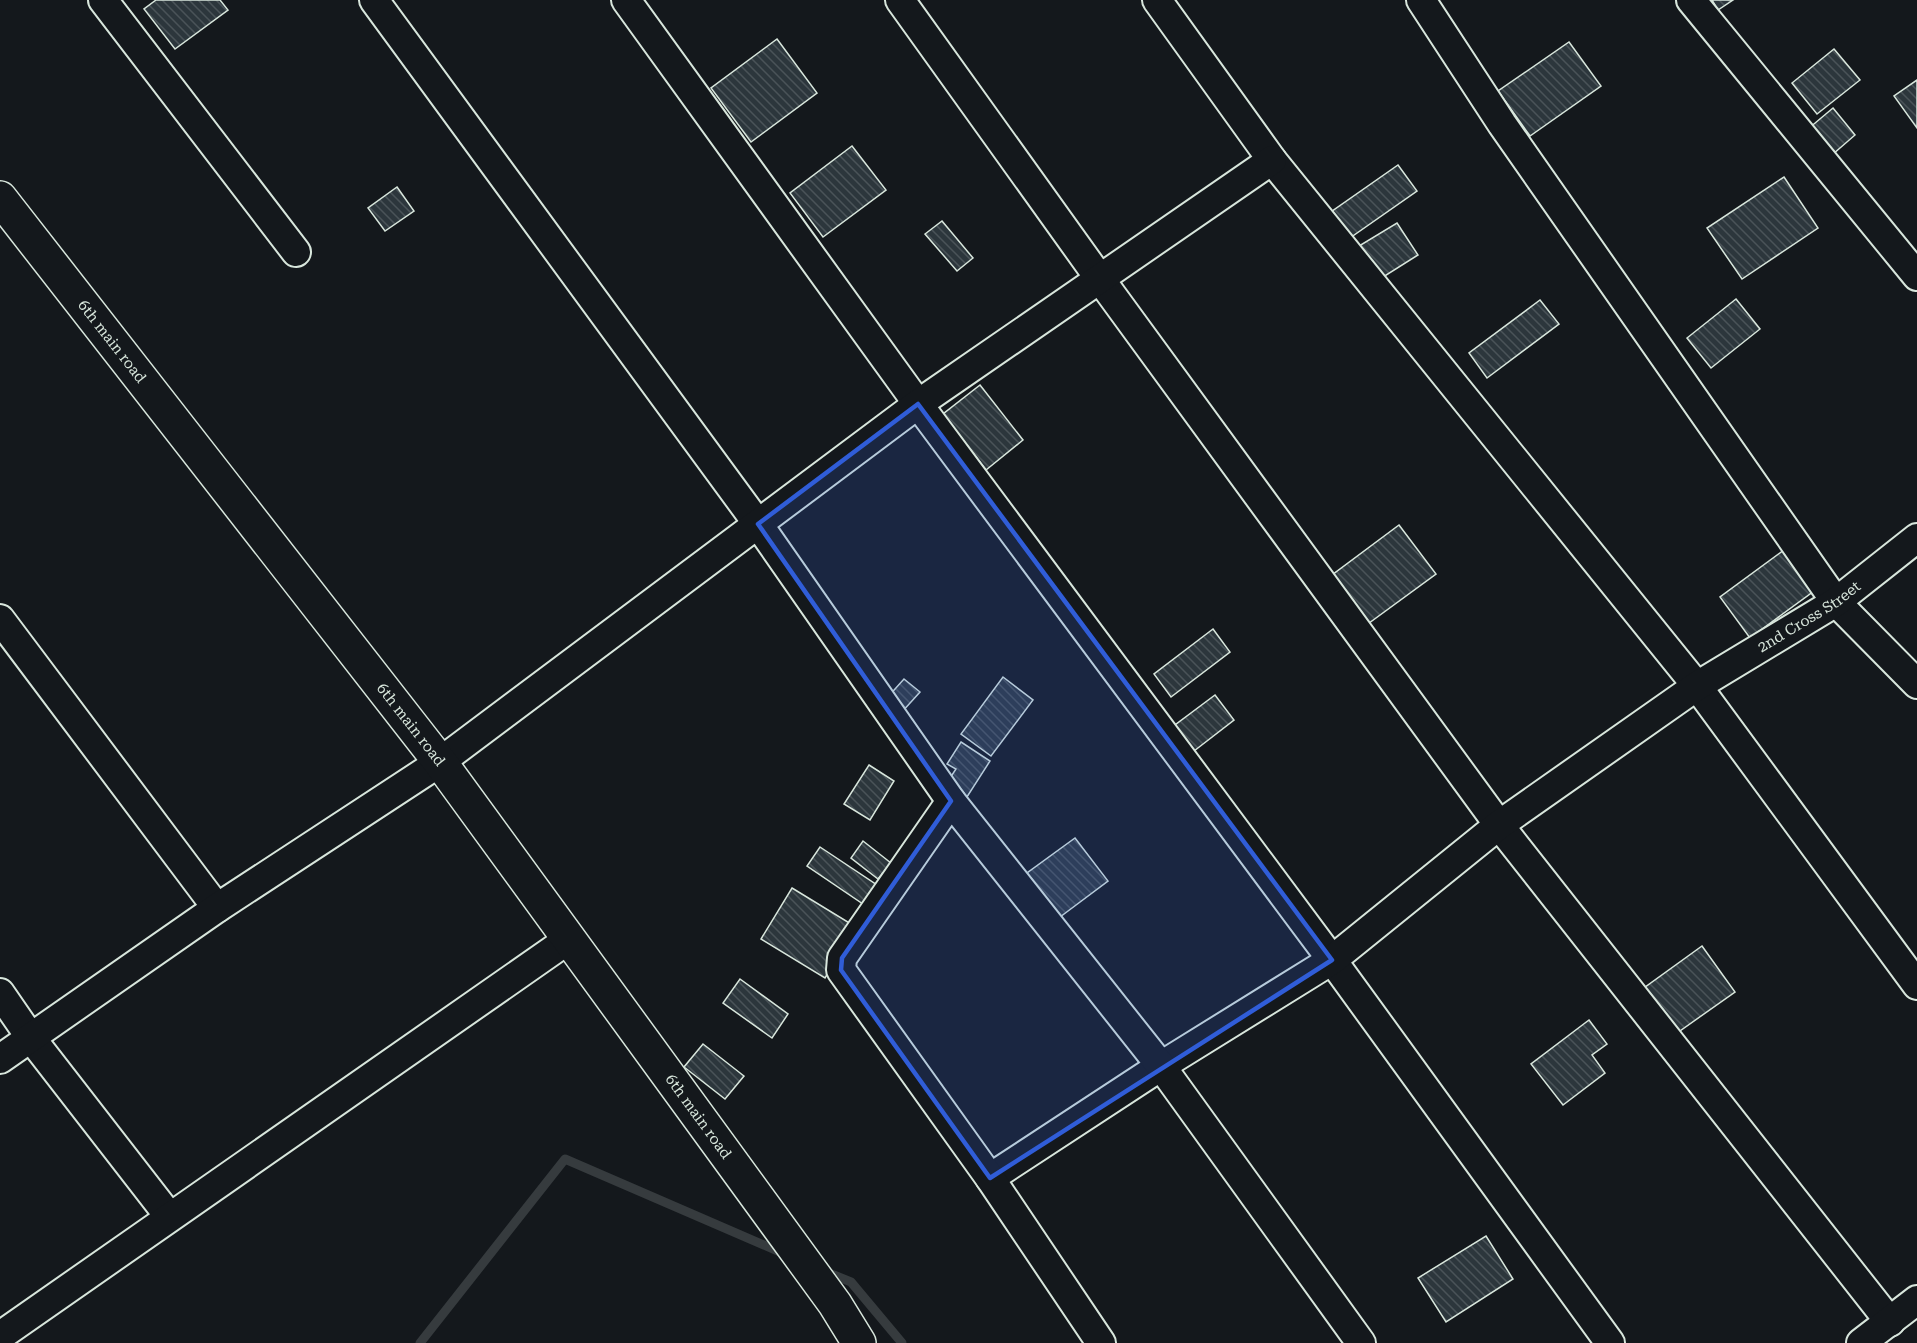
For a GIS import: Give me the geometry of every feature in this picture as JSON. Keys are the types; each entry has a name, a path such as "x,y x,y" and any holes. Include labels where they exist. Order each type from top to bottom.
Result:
{"street":[{"path":"103,0 296,252"},
{"path":"374,0 759,524 951,801 1161,1066 1361,1343"},
{"path":"626,0 918,404 1332,960 1610,1343"},
{"path":"900,0 1100,279 1498,825 1890,1322"},
{"path":"1157,0 1272,160 1697,686 1917,985"},
{"path":"1421,0 1502,124 1836,602 1917,684"},
{"path":"1691,0 1917,276"},
{"path":"0,1059 217,908 440,762 918,404 1272,160"},
{"name":"6th main road","path":"0,198 440,762 835,1304 859,1343"},
{"name":"2nd Cross Street","path":"990,1178 1161,1066 1332,960 1498,825 1697,686 1836,602 1917,538"},
{"path":"0,619 217,908"},
{"path":"951,801 842,958 841,970 990,1178 1101,1343"},
{"path":"0,1336 569,939"},
{"path":"0,993 31,1038 169,1216"},
{"path":"1861,1343 1917,1300"}],"highlighted area":[{"path":"918,404 1332,960 990,1178 841,970 842,958 951,801 758,524"}],"building":[{"path":"156,0 220,0 228,10 175,49 144,9"},
{"path":"1712,0 1733,0 1718,10"},
{"path":"777,39 817,93 751,142 711,88"},
{"path":"1569,42 1601,86 1530,136 1498,91"},
{"path":"1834,49 1860,80 1817,114 1792,83"},
{"path":"1917,80 1917,128 1894,96"},
{"path":"1833,108 1855,135 1825,161 1802,134"},
{"path":"852,146 886,190 823,237 790,193"},
{"path":"1398,165 1417,191 1347,240 1328,214"},
{"path":"1784,177 1818,228 1742,279 1707,228"},
{"path":"397,187 414,211 385,231 368,208"},
{"path":"942,221 973,258 957,271 925,234"},
{"path":"1397,223 1418,255 1380,279 1359,246"},
{"path":"1736,299 1760,329 1711,368 1687,338"},
{"path":"1540,300 1559,324 1487,378 1469,353"},
{"path":"980,385 1023,440 986,470 943,414"},
{"path":"1399,525 1436,574 1365,626 1328,578"},
{"path":"1784,550 1814,591 1750,638 1720,597"},
{"path":"1213,629 1230,652 1171,697 1154,674"},
{"path":"1003,677 1033,700 991,756 961,734"},
{"path":"904,679 920,692 901,713 886,699"},
{"path":"1215,695 1234,720 1194,751 1175,725"},
{"path":"961,742 990,761 965,800 944,787 956,769 947,764"},
{"path":"869,765 894,781 870,820 844,804"},
{"path":"1075,838 1108,881 1060,917 1027,873"},
{"path":"863,841 891,863 878,879 851,858"},
{"path":"820,847 877,885 863,904 807,866"},
{"path":"792,888 856,927 825,978 761,939"},
{"path":"1702,946 1735,992 1670,1038 1637,993"},
{"path":"740,979 788,1014 772,1038 723,1003"},
{"path":"1589,1020 1607,1044 1592,1055 1605,1073 1563,1105 1531,1064"},
{"path":"703,1044 744,1076 725,1099 684,1067"},
{"path":"1486,1236 1513,1279 1446,1322 1418,1278"}],"waterway":[{"path":"420,1343 565,1159 787,1255"},
{"path":"824,1271 851,1282 902,1343"}]}
